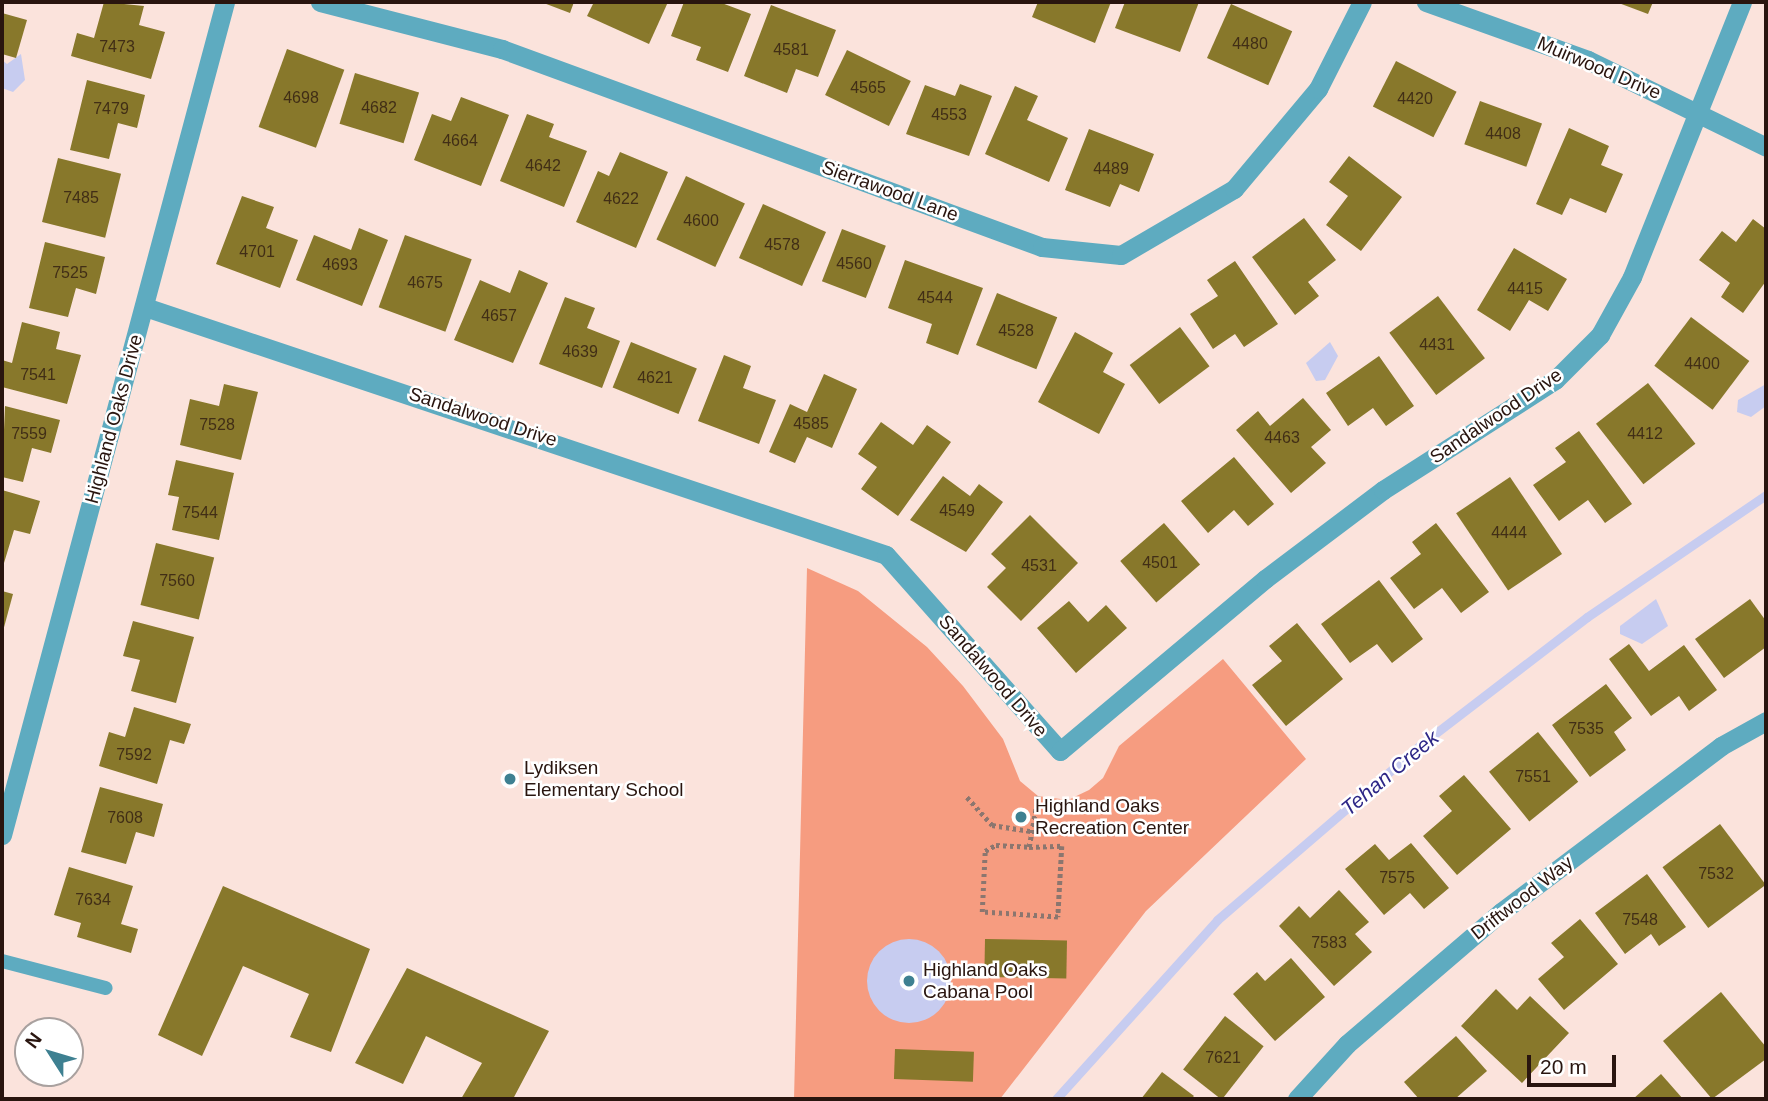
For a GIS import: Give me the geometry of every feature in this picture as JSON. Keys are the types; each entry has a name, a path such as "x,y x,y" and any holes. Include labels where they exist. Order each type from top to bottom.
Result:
{"street":[{"name":"Highland Oaks Drive","path":"2,835 9,779 145,307 225,2"},
{"name":"Sierrawood Lane","path":"320,2 502,49 1042,247 1121,255 1234,189 1318,89 1362,2"},
{"name":"Muirwood Drive","path":"1426,2 1588,60 1766,147"},
{"path":"1699,113 1742,2"},
{"name":"Sandalwood Drive","path":"145,307 886,555 1059,751 1275,571 1384,490 1555,380 1600,335 1632,277 1699,113"},
{"name":"Driftwood Way","path":"1297,1099 1347,1044 1501,912 1721,746 1766,721"}],"lane":[{"path":"2,961 106,988"}],"path":[{"path":"1029,847 1038,796"},
{"path":"967,797 992,825 1031,831"},
{"path":"996,845 1029,847 1062,846 1058,917 982,912 985,851 996,845"}],"shaded area":[{"name":"Highland Oaks Recreation Center","path":"807,568 858,591 927,647 963,686 1003,739 1020,781 1038,796 1068,800 1089,790 1103,778 1119,746 1223,659 1306,759 1146,911 1000,1099 794,1099"}],"water":[{"path":"21,54 25,80 13,92 2,88 2,60 7,64"},
{"path":"1330,342 1338,356 1325,380 1316,381 1306,363"},
{"path":"1766,384 1766,406 1751,417 1737,412 1738,400"},
{"path":"1656,599 1668,626 1642,644 1620,634 1620,626"},
{"name":"Highland Oaks Cabana Pool","path":"909,939 925,942 939,951 948,965 951,981 948,997 939,1011 925,1020 909,1023 893,1020 879,1011 870,997 867,981 870,965 879,951 893,942"}],"building":[{"path":"104,2 144,6 139,25 165,32 151,79 71,56 77,33 94,38"},
{"path":"541,2 574,2 570,13"},
{"path":"594,2 668,2 649,44 587,16"},
{"path":"684,2 719,2 751,14 728,72 696,60 701,47 671,36"},
{"path":"1038,2 1111,2 1095,43 1032,17"},
{"path":"1125,2 1199,2 1180,52 1115,28"},
{"path":"1616,2 1653,2 1648,14"},
{"path":"1231,4 1292,31 1268,85 1207,58"},
{"path":"771,5 836,30 818,77 796,69 787,93 744,76"},
{"path":"2,13 27,20 16,58 2,54"},
{"path":"287,49 344,70 316,148 259,127"},
{"path":"847,50 911,81 889,126 825,95"},
{"path":"1396,61 1457,92 1433,137 1373,106"},
{"path":"355,73 419,93 404,143 340,124"},
{"path":"87,80 145,95 137,128 118,123 109,159 70,150"},
{"path":"960,84 992,96 969,156 906,134 925,85 955,96"},
{"path":"1015,86 1038,96 1027,120 1068,138 1049,182 985,154"},
{"path":"461,97 509,115 481,186 414,160 432,114 451,121"},
{"path":"1480,101 1542,124 1526,167 1464,144"},
{"path":"527,114 554,124 549,137 587,151 564,207 500,181"},
{"path":"1569,128 1609,146 1601,165 1623,174 1606,213 1570,198 1562,215 1536,204"},
{"path":"1089,129 1154,154 1139,192 1120,184 1110,207 1065,190"},
{"path":"620,152 668,172 636,248 576,222 598,171 609,176"},
{"path":"1349,156 1402,197 1361,251 1326,225 1348,196 1329,182"},
{"path":"58,158 121,174 105,238 42,222"},
{"path":"686,176 745,203 715,267 656,239"},
{"path":"242,196 274,207 266,228 298,240 280,288 216,264"},
{"path":"763,204 826,232 802,286 739,258"},
{"path":"1304,218 1336,260 1308,282 1319,296 1295,315 1252,257"},
{"path":"1753,219 1766,229 1766,281 1743,313 1721,297 1730,283 1699,260 1722,231 1736,242"},
{"path":"359,228 388,240 362,306 296,280 314,235 351,250"},
{"path":"842,229 886,246 866,298 822,281"},
{"path":"405,235 472,259 445,332 379,307"},
{"path":"45,242 105,257 96,294 76,288 68,317 29,308"},
{"path":"1514,248 1567,279 1548,311 1529,300 1510,331 1477,310"},
{"path":"905,260 983,288 958,355 926,343 932,324 888,308"},
{"path":"1235,261 1278,324 1244,347 1235,334 1213,349 1190,314 1218,296 1207,280"},
{"path":"519,270 548,283 513,363 454,340 480,280 510,293"},
{"path":"997,293 1057,317 1036,369 976,345"},
{"path":"1438,296 1485,358 1436,395 1389,333"},
{"path":"565,297 595,308 587,328 620,341 602,388 539,364"},
{"path":"1691,317 1749,361 1713,410 1654,366"},
{"path":"22,322 60,332 56,349 81,355 67,404 2,387 2,360 12,363"},
{"path":"1180,327 1209,366 1159,404 1130,365"},
{"path":"1075,332 1113,353 1103,372 1125,384 1099,434 1038,402"},
{"path":"631,342 697,369 678,414 613,387"},
{"path":"724,355 751,366 743,388 776,400 759,444 698,421"},
{"path":"1379,356 1414,406 1386,426 1373,408 1348,426 1326,393"},
{"path":"824,374 857,389 832,448 807,437 795,463 769,452 790,404 807,412"},
{"path":"1648,383 1695,444 1643,484 1596,424"},
{"path":"224,384 258,392 241,460 180,445 190,399 219,406"},
{"path":"1303,398 1331,430 1311,447 1326,463 1291,493 1236,430 1258,411 1270,426"},
{"path":"5,406 60,420 51,453 32,448 23,482 2,477"},
{"path":"881,422 913,445 927,425 951,442 898,516 861,489 877,467 858,454"},
{"path":"1579,431 1632,504 1605,523 1588,500 1559,521 1533,485 1566,462 1555,448"},
{"path":"1234,457 1274,504 1248,526 1234,510 1208,533 1181,501"},
{"path":"176,460 234,473 219,540 172,530 179,497 168,495"},
{"path":"943,476 970,496 979,484 1003,502 966,552 910,520"},
{"path":"1510,477 1562,554 1508,590 1456,513"},
{"path":"2,490 40,501 30,534 14,530 4,563"},
{"path":"1030,515 1078,563 1021,621 987,587 1006,568 991,554"},
{"path":"1164,523 1200,565 1156,603 1120,561"},
{"path":"1436,523 1489,592 1461,613 1442,588 1414,609 1390,578 1421,554 1412,542"},
{"path":"156,543 214,558 199,620 141,605"},
{"path":"1379,580 1423,639 1392,663 1377,644 1350,663 1321,624"},
{"path":"2,591 13,594 3,631 2,631"},
{"path":"1750,599 1766,621 1766,647 1724,678 1695,639"},
{"path":"1069,601 1088,622 1106,605 1127,628 1076,673 1037,628"},
{"path":"133,621 194,637 176,703 131,691 140,660 123,656"},
{"path":"1297,623 1343,679 1286,726 1252,685 1282,661 1269,646"},
{"path":"1629,644 1649,671 1684,645 1717,690 1689,711 1679,696 1651,716 1609,659"},
{"path":"1606,684 1632,718 1614,732 1626,750 1590,777 1552,725"},
{"path":"134,707 191,724 184,744 170,740 157,784 99,766 109,732 125,737"},
{"path":"1538,732 1578,782 1529,821 1489,772"},
{"path":"1464,775 1511,829 1457,875 1423,836 1452,811 1439,796"},
{"path":"100,787 163,804 154,837 136,832 126,864 81,852"},
{"path":"1720,824 1766,885 1708,928 1662,867"},
{"path":"1411,843 1449,888 1424,909 1410,893 1384,915 1345,869 1375,844 1389,860"},
{"path":"69,867 133,886 121,924 138,929 131,953 77,937 81,923 54,915"},
{"path":"1647,874 1686,927 1659,946 1651,934 1625,954 1595,913"},
{"path":"223,886 370,949 331,1052 290,1037 309,994 243,966 202,1056 158,1035"},
{"path":"1339,890 1369,922 1355,934 1372,952 1334,986 1279,926 1299,906 1310,918"},
{"path":"1580,919 1618,964 1564,1010 1538,979 1564,957 1551,943"},
{"path":"985,939 1067,940 1066,978 984,977"},
{"path":"1291,958 1325,997 1275,1041 1233,994 1257,972 1265,981"},
{"path":"407,968 549,1031 513,1099 461,1099 482,1063 426,1036 403,1084 355,1063"},
{"path":"1496,989 1517,1010 1530,996 1569,1033 1522,1083 1461,1026"},
{"path":"1721,992 1766,1047 1766,1059 1712,1099 1663,1041"},
{"path":"1225,1016 1264,1046 1222,1099 1183,1070"},
{"path":"1456,1036 1487,1071 1455,1099 1419,1099 1404,1082"},
{"path":"895,1049 974,1052 973,1082 894,1079"},
{"path":"1162,1072 1194,1096 1191,1099 1141,1099"},
{"path":"1661,1074 1683,1099 1633,1099"}],"waterway":[{"name":"Tehan Creek","path":"1056,1099 1217,920 1419,746 1587,617 1766,495"}],"place":[{"name":"Lydiksen Elementary School","path":"510,779"},
{"name":"Highland Oaks Recreation Center","path":"1021,817"},
{"name":"Highland Oaks Cabana Pool","path":"909,981"}]}
